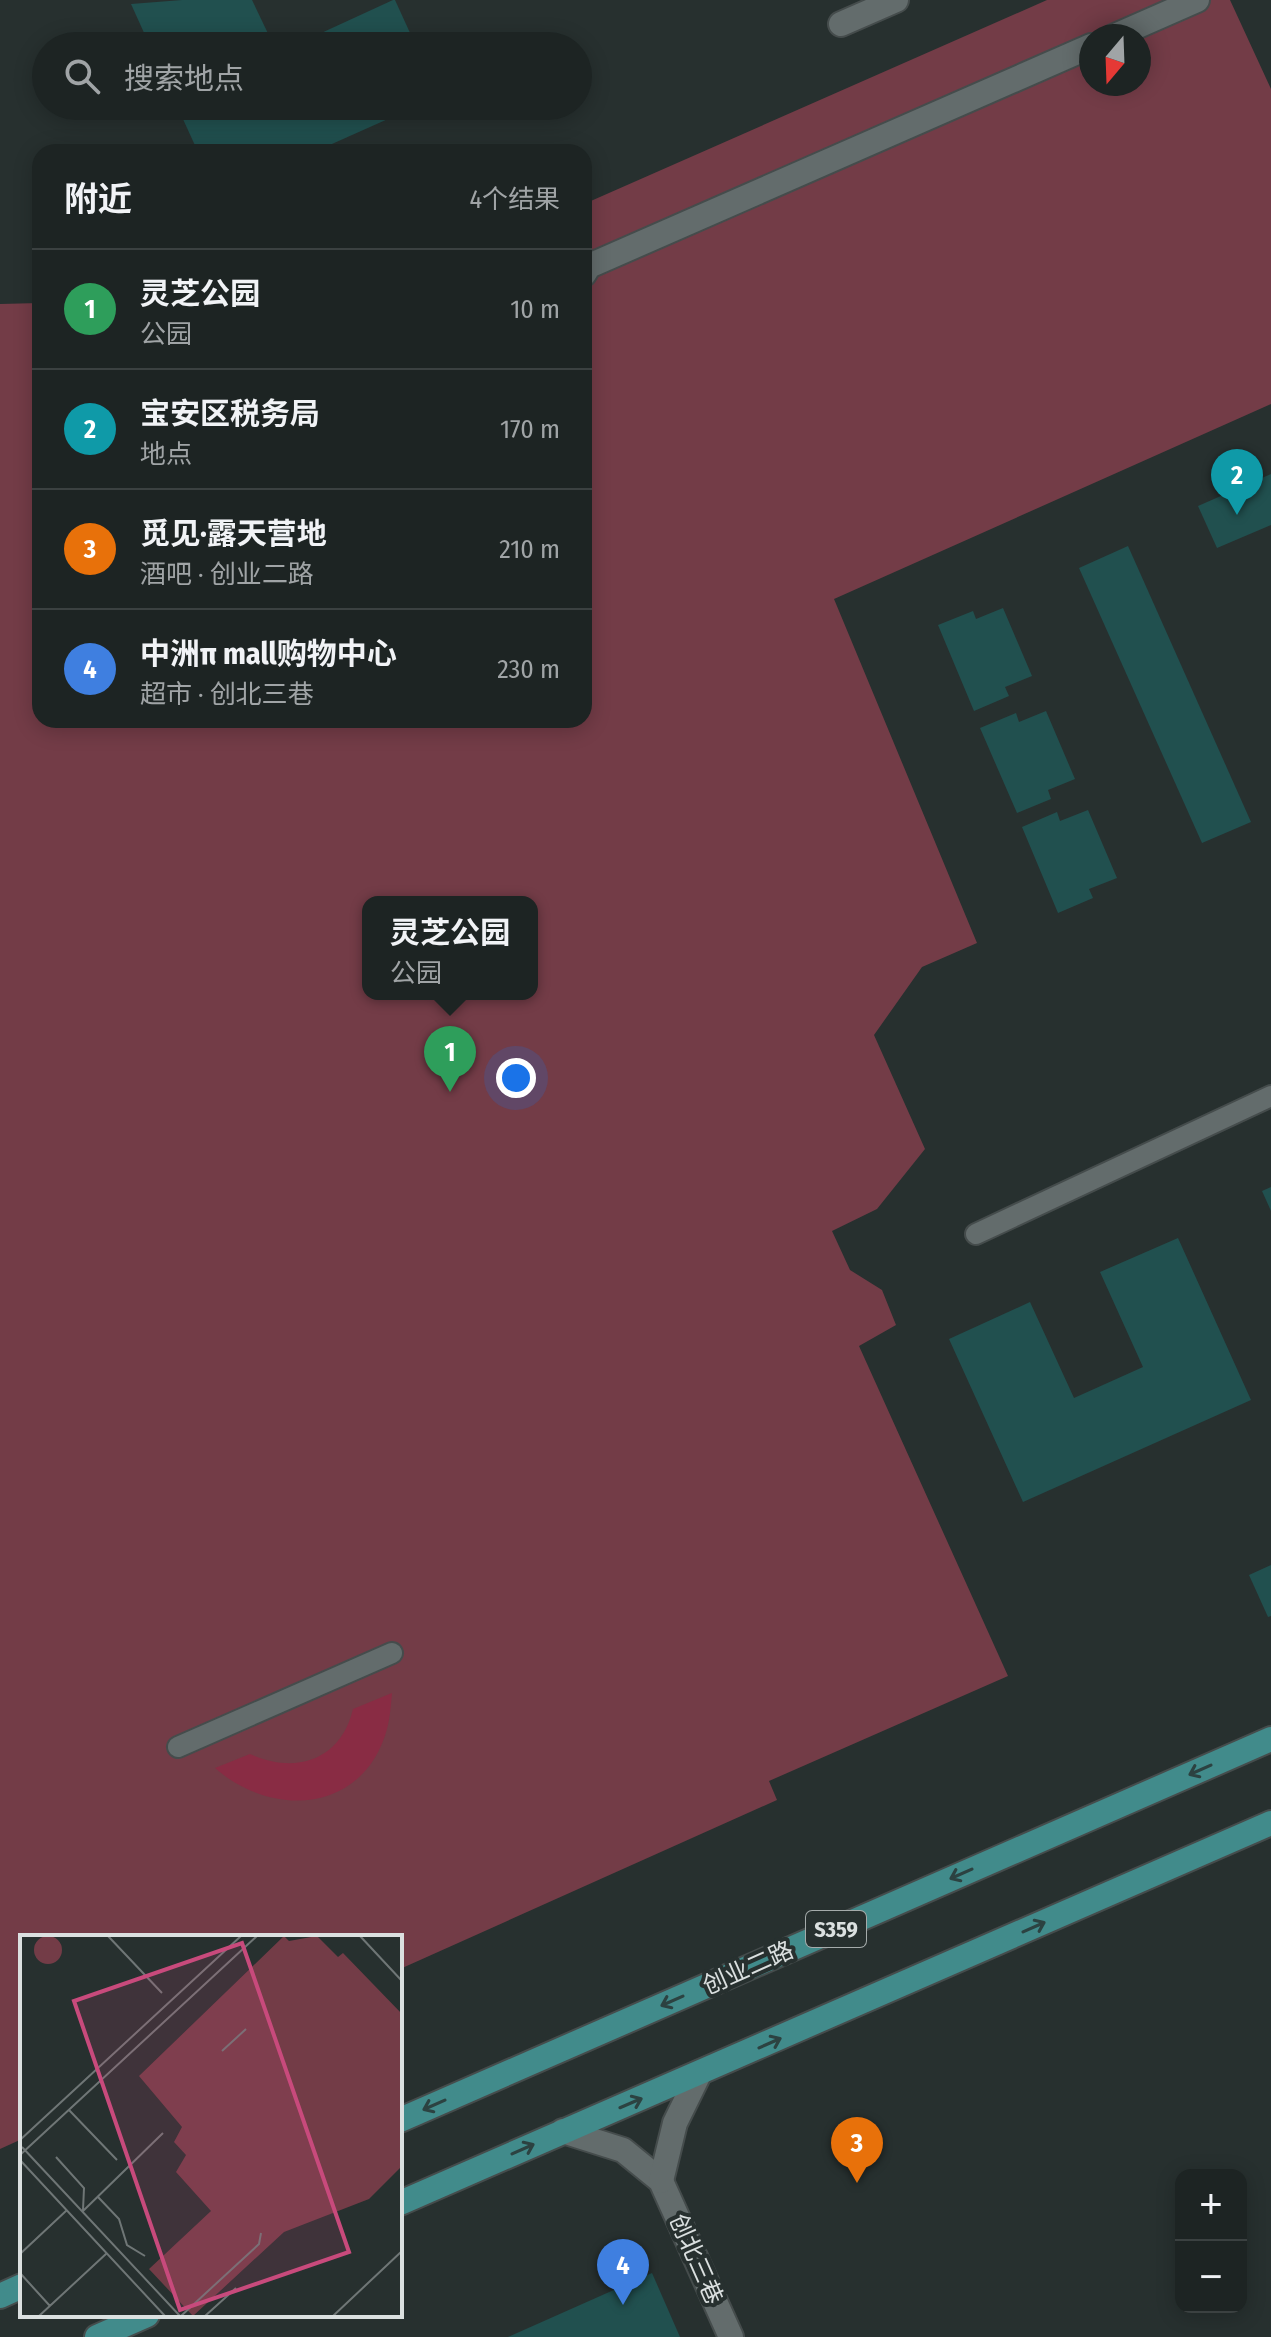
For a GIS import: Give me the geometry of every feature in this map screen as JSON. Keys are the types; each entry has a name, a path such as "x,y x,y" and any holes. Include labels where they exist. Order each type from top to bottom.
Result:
{"main road":[{"name":"创业二路","path":"402,2119 1271,1739"},
{"path":"402,2202 1271,1823"},
{"path":"0,2296 20,2287"},
{"path":"97,2337 142,2317"}],"street":[{"path":"841,24 896,0"},
{"path":"1142,24 1197,0"},
{"path":"592,265 1079,51"},
{"path":"563,2131 623,2150 661,2181 675,2123 699,2074"},
{"name":"创北三巷","path":"661,2181 731,2337"}],"lane":[{"path":"976,1234 1271,1096"},
{"path":"178,1747 392,1653"}],"shaded area":[{"path":"1047,0 1230,0 1271,89 1271,404 834,599 977,943 922,967 874,1035 925,1149 877,1209 832,1231 850,1270 882,1290 896,1325 859,1346 1008,1676 769,1781 777,1800 402,1968 402,1935 20,1935 20,2140 0,2149 0,304 32,303 32,728 592,728 592,200"},
{"path":"392,1693 387,1729 375,1757 359,1778 338,1792 314,1799 289,1800 263,1795 238,1784 215,1768 250,1754 284,1763 314,1758 338,1740 353,1709"}],"building":[{"path":"252,0 267,32 144,32 131,4"},
{"path":"393,0 410,32 323,32"},
{"path":"183,120 386,120 332,144 194,144"},
{"path":"1271,474 1271,525 1217,548 1198,506"},
{"path":"1128,546 1251,822 1202,843 1079,568"},
{"path":"1003,608 1032,676 1005,687 1009,696 974,711 938,625 973,611 976,619"},
{"path":"1046,711 1075,779 1048,790 1051,799 1017,813 980,728 1016,713 1019,722"},
{"path":"1088,810 1117,878 1089,889 1093,898 1058,913 1022,827 1057,812 1060,821"},
{"path":"1271,1187 1271,1211 1262,1191"},
{"path":"1178,1238 1251,1400 1023,1502 949,1339 1030,1302 1074,1398 1143,1367 1100,1272"},
{"path":"1271,1565 1271,1616 1268,1617 1249,1575"},
{"path":"652,2273 680,2337 508,2337"}],"place":[{"name":"宝安区税务局","path":"1237,515"},
{"name":"灵芝公园","path":"450,1092"},
{"name":"觅见·露天营地","path":"857,2183"},
{"name":"中洲π mall购物中心","path":"623,2305"}]}
